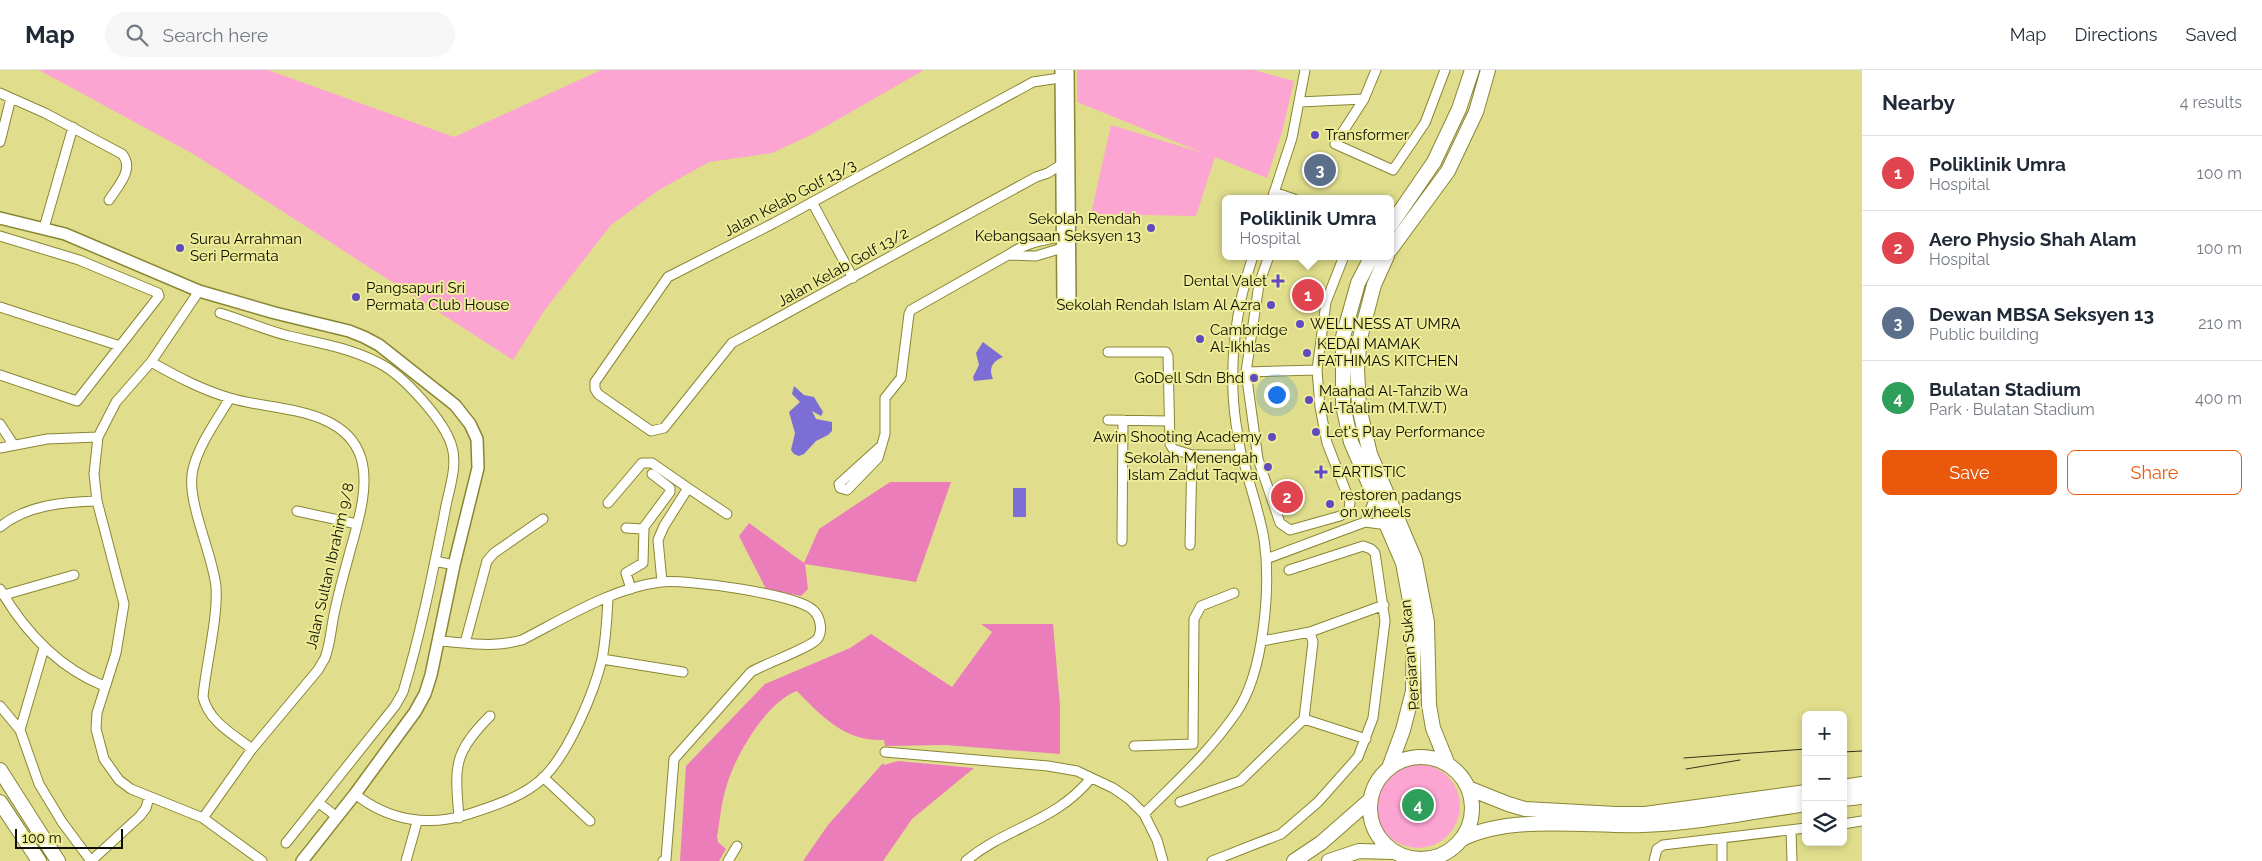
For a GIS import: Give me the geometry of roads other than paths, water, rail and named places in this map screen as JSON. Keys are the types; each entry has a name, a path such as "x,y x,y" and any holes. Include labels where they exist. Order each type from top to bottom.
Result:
{"main road":[{"path":"1396,222 1434,162 1459,109 1472,70"},
{"path":"1396,222 1448,171 1476,112 1488,70"},
{"name":"Persiaran Sukan","path":"1370,260 1358,283 1343,337 1342,379 1343,405 1351,442 1403,563 1414,622 1415,652 1412,691 1402,730 1389,768"},
{"name":"Persiaran Sukan","path":"1385,260 1374,285 1360,338 1357,369 1359,407 1370,454 1415,560 1426,622 1429,705 1434,728 1448,765"},
{"path":"1402,857 1383,843 1374,830 1370,815 1370,800 1377,782 1389,768 1403,760 1418,757 1434,759 1448,765 1463,779 1468,788 1472,805 1470,823 1462,839"},
{"path":"0,770 58,861"},
{"path":"1847,786 1862,784"},
{"path":"1468,788 1508,804 1525,808 1616,814 1645,814 1802,793"},
{"path":"1847,799 1862,797"},
{"path":"1294,861 1322,843 1370,800"},
{"path":"0,802 39,861"},
{"path":"1329,861 1359,851 1420,860 1437,859 1451,850 1462,839 1475,832 1516,825 1644,825 1802,805"}],"street":[{"path":"1273,195 1292,138 1305,70"},
{"path":"1376,70 1364,99 1335,144 1393,170 1425,123 1445,70"},
{"path":"1064,73 1066,242 1070,300"},
{"name":"Jalan Kelab Golf 13/3","path":"659,430 651,431 598,394 595,389 595,382 668,277 812,202 1033,82 1043,82 1064,73"},
{"path":"0,93 73,127 122,154 128,161 128,169 110,200"},
{"path":"0,142 11,98"},
{"path":"1299,102 1364,99"},
{"path":"44,228 73,127"},
{"name":"Jalan Kelab Golf 13/2","path":"659,430 664,428 732,343 1036,177 1048,173 1065,162"},
{"path":"812,202 854,278"},
{"path":"0,218 44,228 130,260 198,291 275,313 349,330 394,356 455,405 470,424 477,439 478,468 454,565 431,676 415,712 355,794 302,861"},
{"path":"0,236 79,260 158,294 158,300 77,400 0,375"},
{"path":"881,446 862,465 838,484 840,488 847,490 868,471 878,458 885,434 885,398 901,378 908,314 911,310 1008,255 1022,245 1036,240 1066,242"},
{"path":"1008,255 1036,256 1066,242"},
{"path":"1144,814 1202,755 1237,712 1249,684 1262,641 1266,559 1264,537 1245,466 1240,455 1234,409 1236,319 1244,282 1252,260"},
{"path":"1268,260 1259,284 1246,372 1258,459 1280,523 1284,527 1297,529 1340,516 1348,510 1350,502 1327,443 1320,407 1316,370 1326,302 1342,260"},
{"path":"1244,282 1259,284"},
{"path":"198,291 151,362 116,402 98,437 94,474 97,501 124,604 116,653 104,686 97,713 96,729 104,759 118,780 131,789 203,818 262,861"},
{"path":"0,306 120,346"},
{"path":"220,313 287,336 315,340 355,352 381,364 414,391 435,415 452,447 452,472 435,562 403,692 395,706 286,844"},
{"path":"355,352 364,337"},
{"path":"1108,352 1166,352 1170,444 1173,449 1192,455 1240,455"},
{"name":"Jalan Sultan Ibrahim 9/8","path":"151,362 182,380 230,398 316,417 342,429 361,456 363,467 364,483 357,524 325,658 318,670 252,749 203,818"},
{"path":"1246,372 1316,370"},
{"path":"230,398 198,452 192,470 194,499 216,586 216,602 203,697 207,710 214,719 252,749"},
{"path":"1108,420 1169,421"},
{"path":"1122,541 1123,420"},
{"path":"0,424 13,444"},
{"path":"0,448 47,438 98,437"},
{"path":"1190,545 1192,455"},
{"path":"1245,466 1258,459"},
{"path":"608,503 642,463 652,462 727,514"},
{"path":"632,589 626,573 643,563 643,528 670,492 670,488 652,474"},
{"path":"662,582 658,540 664,526 688,488"},
{"path":"1366,522 1375,498"},
{"path":"0,527 8,520 43,507 97,501"},
{"path":"297,510 357,524"},
{"path":"1332,535 1340,522 1340,516"},
{"path":"465,643 487,562 494,553 543,519"},
{"path":"1266,559 1366,522 1388,525"},
{"path":"626,528 643,528"},
{"path":"1212,861 1281,834 1318,802 1358,757 1373,718 1386,621 1375,553 1367,546 1289,570"},
{"path":"435,562 454,565"},
{"path":"74,575 2,592 44,648 70,670 104,686"},
{"path":"439,641 492,647 522,640 608,598 632,589 662,582 699,582 790,600 814,610 820,629 819,637 813,644 768,662 751,672 674,758 666,859 663,861"},
{"path":"1202,755 1193,744 1194,619 1201,606 1234,593"},
{"path":"355,794 368,804 390,815 417,822 435,822 459,818 512,798 544,777 580,720 602,659 608,598"},
{"path":"1262,641 1310,632 1384,605"},
{"path":"1180,802 1240,781 1304,719 1313,642 1310,632"},
{"path":"20,730 44,648"},
{"path":"602,659 684,672"},
{"path":"0,706 20,730 39,784 62,822 91,861 140,816 146,808 149,797"},
{"path":"459,818 456,778 459,755 471,735 490,716"},
{"path":"1304,719 1366,739"},
{"path":"1134,746 1193,744"},
{"path":"885,752 1048,766 1077,771 1129,799 1144,814 1157,840 1160,859"},
{"path":"544,777 590,821"},
{"path":"966,861 1006,835 1064,806 1091,778"},
{"path":"319,803 337,817"},
{"path":"1847,823 1862,821"},
{"path":"406,861 417,822"},
{"path":"1654,861 1657,849 1663,845 1802,829"},
{"path":"1791,830 1792,861"},
{"path":"1722,838 1722,861"},
{"path":"728,861 737,846"}],"tram line":[{"path":"1684,758 1802,749"},
{"path":"1847,752 1862,751"},
{"path":"1686,769 1740,760"}],"place":[{"name":"Transformer","path":"1315,135"},
{"name":"Dewan MBSA Seksyen 13","path":"1320,170"},
{"name":"Sekolah Rendah Kebangsaan Seksyen 13","path":"1151,228"},
{"name":"Surau Arrahman Seri Permata","path":"180,248"},
{"name":"Dental Valet","path":"1278,281"},
{"name":"Poliklinik Umra","path":"1308,295"},
{"name":"Pangsapuri Sri Permata Club House","path":"356,297"},
{"name":"Sekolah Rendah Islam Al Azra","path":"1271,305"},
{"name":"WELLNESS AT UMRA","path":"1300,324"},
{"name":"Cambridge Al-Ikhlas","path":"1200,339"},
{"name":"KEDAI MAMAK FATHIMAS KITCHEN","path":"1307,353"},
{"name":"GoDell Sdn Bhd","path":"1254,378"},
{"name":"Maahad Al-Tahzib Wa Al-Ta’alim (M.T.W.T)","path":"1309,400"},
{"name":"Let's Play Performance","path":"1316,432"},
{"name":"Awin Shooting Academy","path":"1272,437"},
{"name":"Sekolah Menengah Islam Zadut Taqwa","path":"1268,467"},
{"name":"EARTISTIC","path":"1321,472"},
{"name":"Aero Physio Shah Alam","path":"1287,497"},
{"name":"restoren padangs on wheels","path":"1330,504"},
{"name":"Bulatan Stadium","path":"1418,805"}]}
